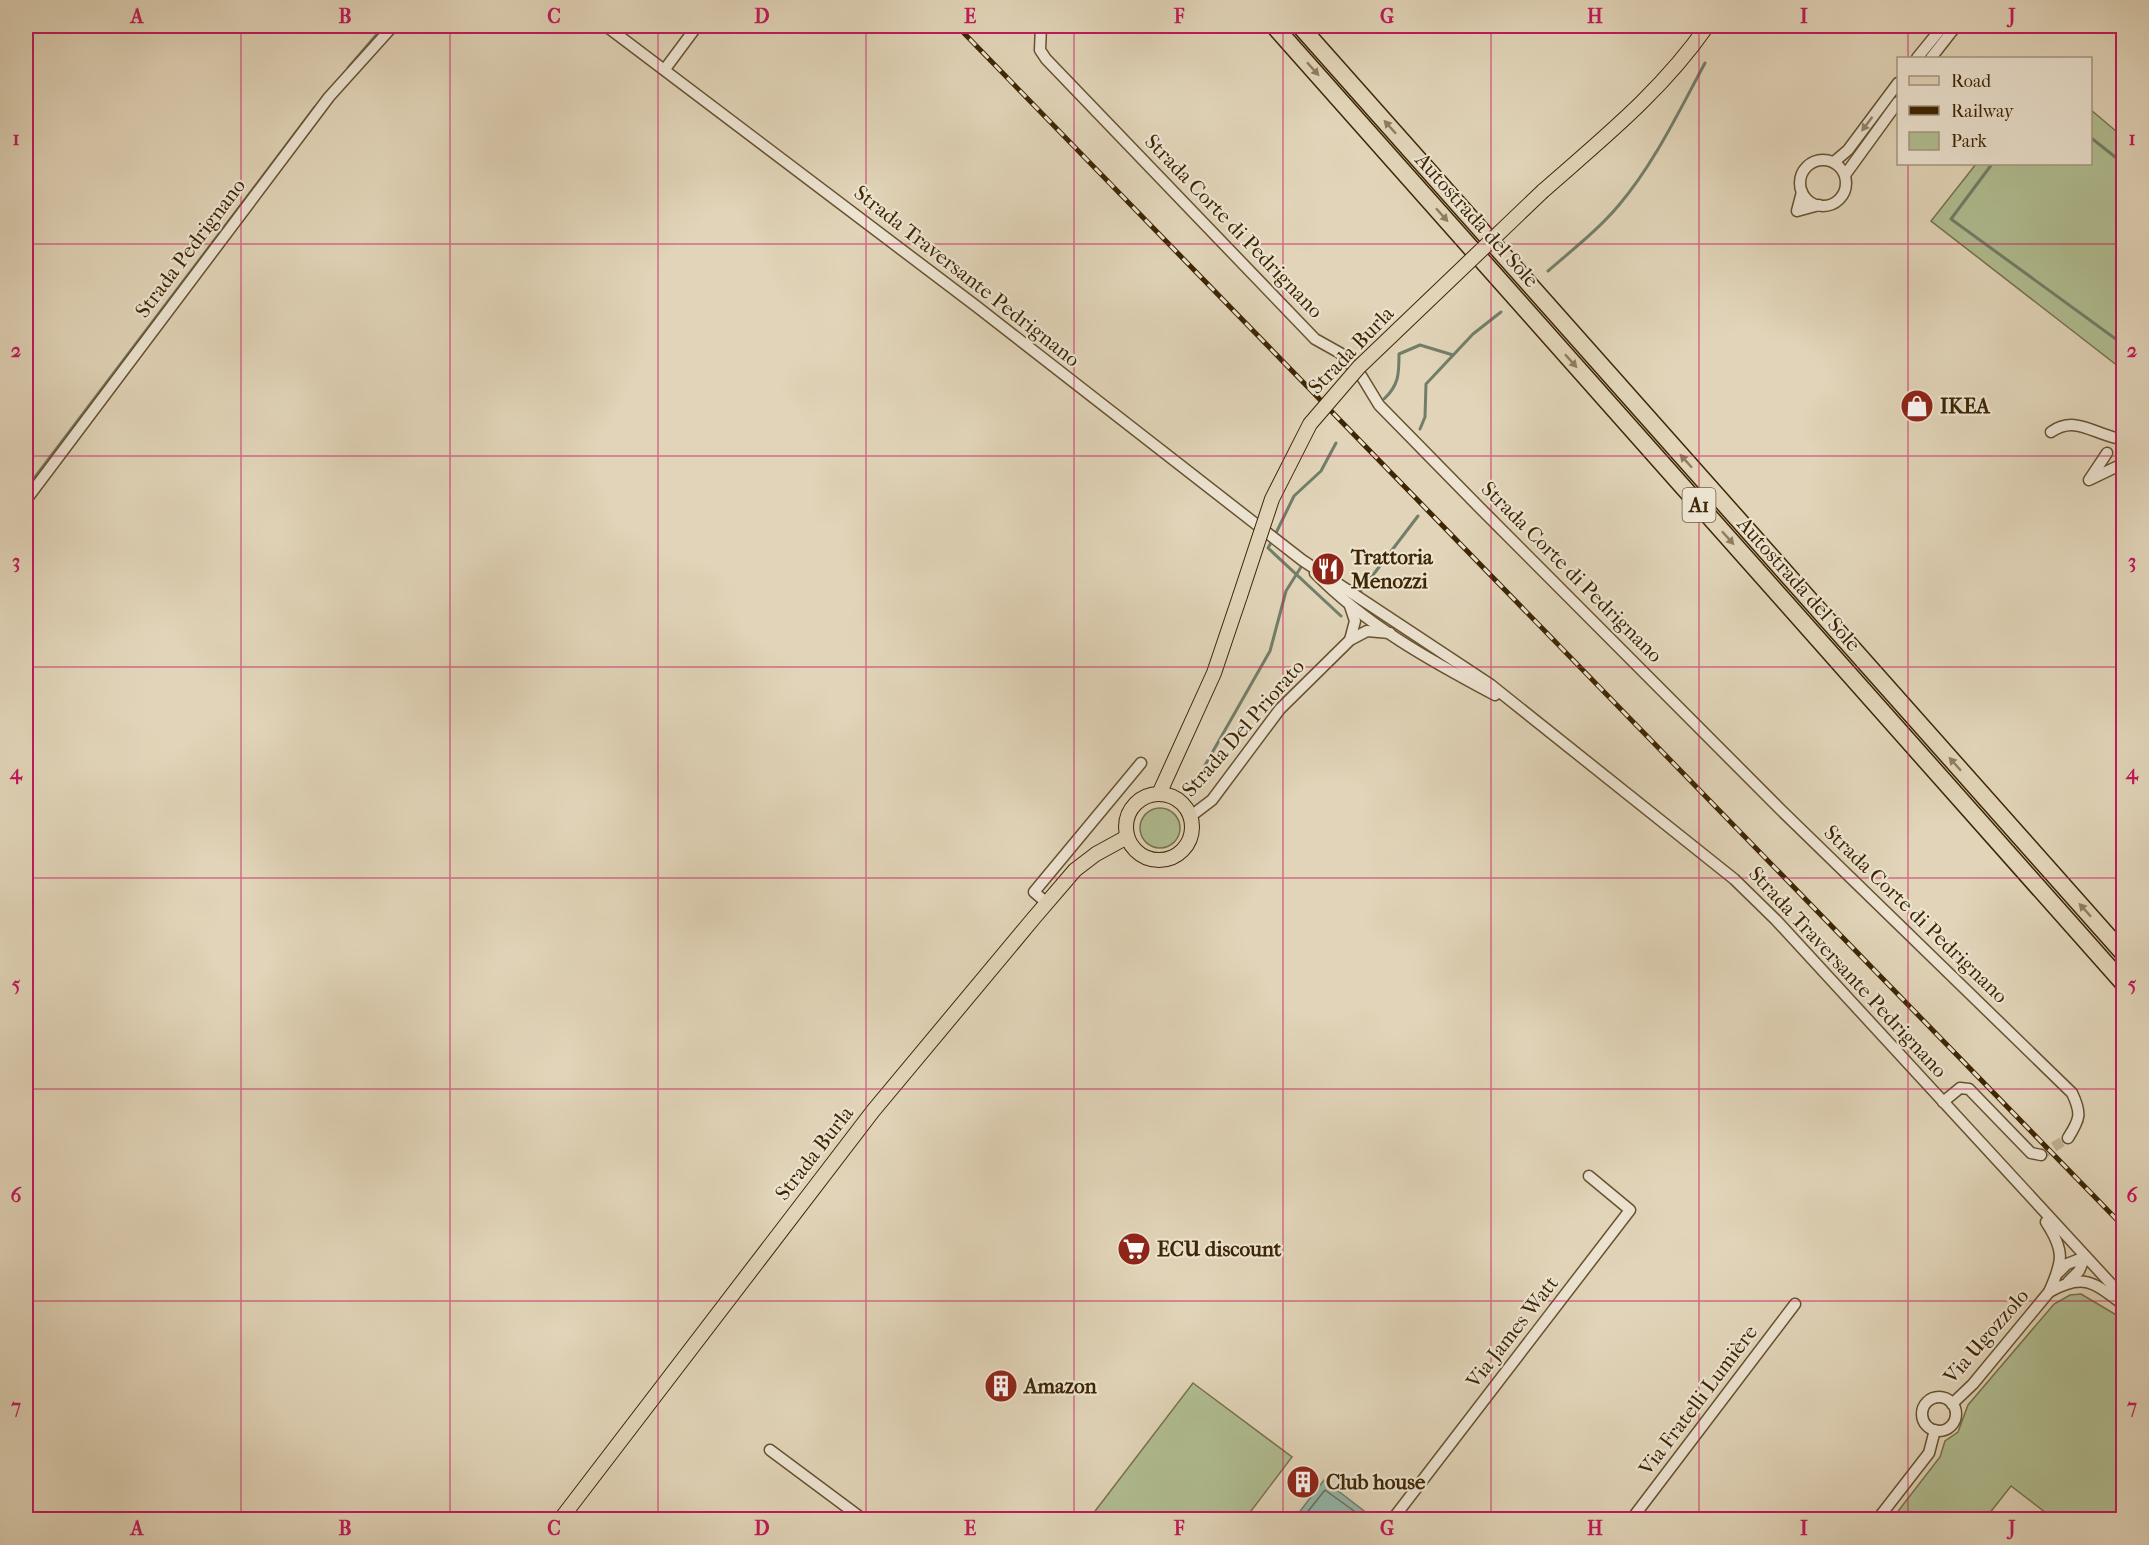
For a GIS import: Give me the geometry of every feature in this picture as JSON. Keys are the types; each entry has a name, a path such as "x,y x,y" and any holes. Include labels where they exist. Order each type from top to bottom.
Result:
{"highway":[{"name":"Autostrada del Sole","path":"1274,26 2124,984"},
{"name":"Autostrada del Sole","path":"1300,26 2124,954"}],"main road":[{"name":"Strada Burla","path":"1159,794 1214,674 1276,491 1310,424 1359,367 1543,191 1653,94 1680,64 1707,26"},
{"path":"1159,794 1179,800 1191,816 1191,838 1186,848 1173,858 1149,859 1136,851 1127,837 1126,822 1132,807 1144,797 1159,794"},
{"name":"Strada Burla","path":"560,1520 873,1111 1075,870 1096,854 1127,837"}],"street":[{"name":"Strada Pedrignano","path":"26,500 329,97 393,26"},
{"name":"Strada Traversante Pedrignano","path":"606,26 1302,560 1491,685 1734,879 1776,920 2124,1298"},
{"path":"665,69 697,26"},
{"name":"Strada Corte di Pedrignano","path":"1041,26 1040,50 1046,59 1315,339 1340,353 1362,377 1379,405 1489,517 1781,810 2072,1093 2078,1106 2079,1121 2068,1138"},
{"path":"1918,57 1943,26"},
{"path":"1932,57 1956,26"},
{"path":"1834,162 1848,150 1897,86"},
{"path":"1845,174 1897,105"},
{"path":"1821,160 1834,162 1845,174 1846,187 1840,198 1830,205 1819,205 1797,211 1802,192 1801,176 1809,165 1821,160"},
{"path":"1802,192 1812,203 1819,205"},
{"path":"2051,432 2068,423 2096,433 2120,437"},
{"path":"2096,433 2110,461 2120,468"},
{"path":"2120,437 2107,451 2089,480 2120,468"},
{"name":"Strada Traversante Pedrignano","path":"1302,560 1335,594 1350,604 1369,626 1390,633 1514,705"},
{"path":"1350,640 1359,627 1369,626 1366,603"},
{"path":"1350,604 1355,621 1350,640"},
{"name":"Strada Traversante Pedrignano","path":"1369,626 1385,624 1420,647 1454,662"},
{"name":"Strada Del Priorato","path":"1191,816 1212,800 1280,709 1350,640"},
{"path":"1047,903 1034,892 1141,763"},
{"path":"1943,1102 1960,1088 1969,1089 2031,1153 2041,1155"},
{"name":"Via James Watt","path":"1392,1520 1630,1210 1589,1176"},
{"name":"Via Ugozzolo","path":"1952,1404 1973,1384 2049,1292 2058,1273 2061,1247 2030,1196"},
{"path":"2058,1273 2067,1264 2085,1257"},
{"name":"Via Ugozzolo","path":"2049,1292 2067,1282 2079,1271 2085,1257"},
{"path":"2067,1282 2081,1280 2099,1286 2124,1305"},
{"name":"Via Fratelli Lumière","path":"1631,1520 1795,1304"},
{"name":"Via Ugozzolo","path":"1937,1397 1952,1404 1956,1413 1953,1423 1945,1430 1935,1430 1924,1421 1924,1406 1937,1397"},
{"path":"1877,1520 1929,1453 1935,1430"},
{"path":"770,1450 864,1520"}],"green space":[{"path":"2092,111 2123,137 2123,370 1931,221 1975,165 2092,165"},
{"path":"1160,808 1168,809 1174,814 1179,820 1179,836 1174,842 1168,847 1160,848 1152,847 1146,842 1141,836 1140,828 1141,820 1146,814 1152,809"},
{"path":"2081,1294 2123,1319 2123,1519 2054,1519 2011,1486 1985,1519 1892,1519 1940,1457 1945,1441 1958,1432 1968,1405 2054,1304 2070,1295"},
{"path":"1193,1383 1292,1457 1245,1519 1089,1519"}],"water":[{"path":"1324,1480 1364,1511 1358,1519 1294,1519"}],"waterway":[{"path":"348,68 384,26"},
{"path":"1548,271 1585,240 1632,189 1665,137 1705,63"},
{"path":"26,489 315,107"},
{"path":"2092,139 2124,164"},
{"path":"1991,165 1951,219 2124,345"},
{"path":"1420,429 1425,417 1426,384 1473,334 1501,312"},
{"path":"1384,399 1393,389 1397,379 1399,354 1420,345 1453,355"},
{"path":"1275,535 1294,496 1321,471 1336,443"},
{"path":"1360,592 1418,516"},
{"path":"1272,541 1268,548 1341,616"},
{"path":"1204,767 1270,651 1286,591 1301,567"}],"tunnel":[{"path":"2041,1155 2068,1138"}],"railway":[{"path":"957,26 2124,1227"}],"place":[{"name":"IKEA","path":"1917,406"},
{"name":"Trattoria Menozzi","path":"1328,569"},
{"name":"ECU discount","path":"1134,1249"},
{"name":"Amazon","path":"1001,1386"},
{"name":"Club house","path":"1303,1482"}]}
